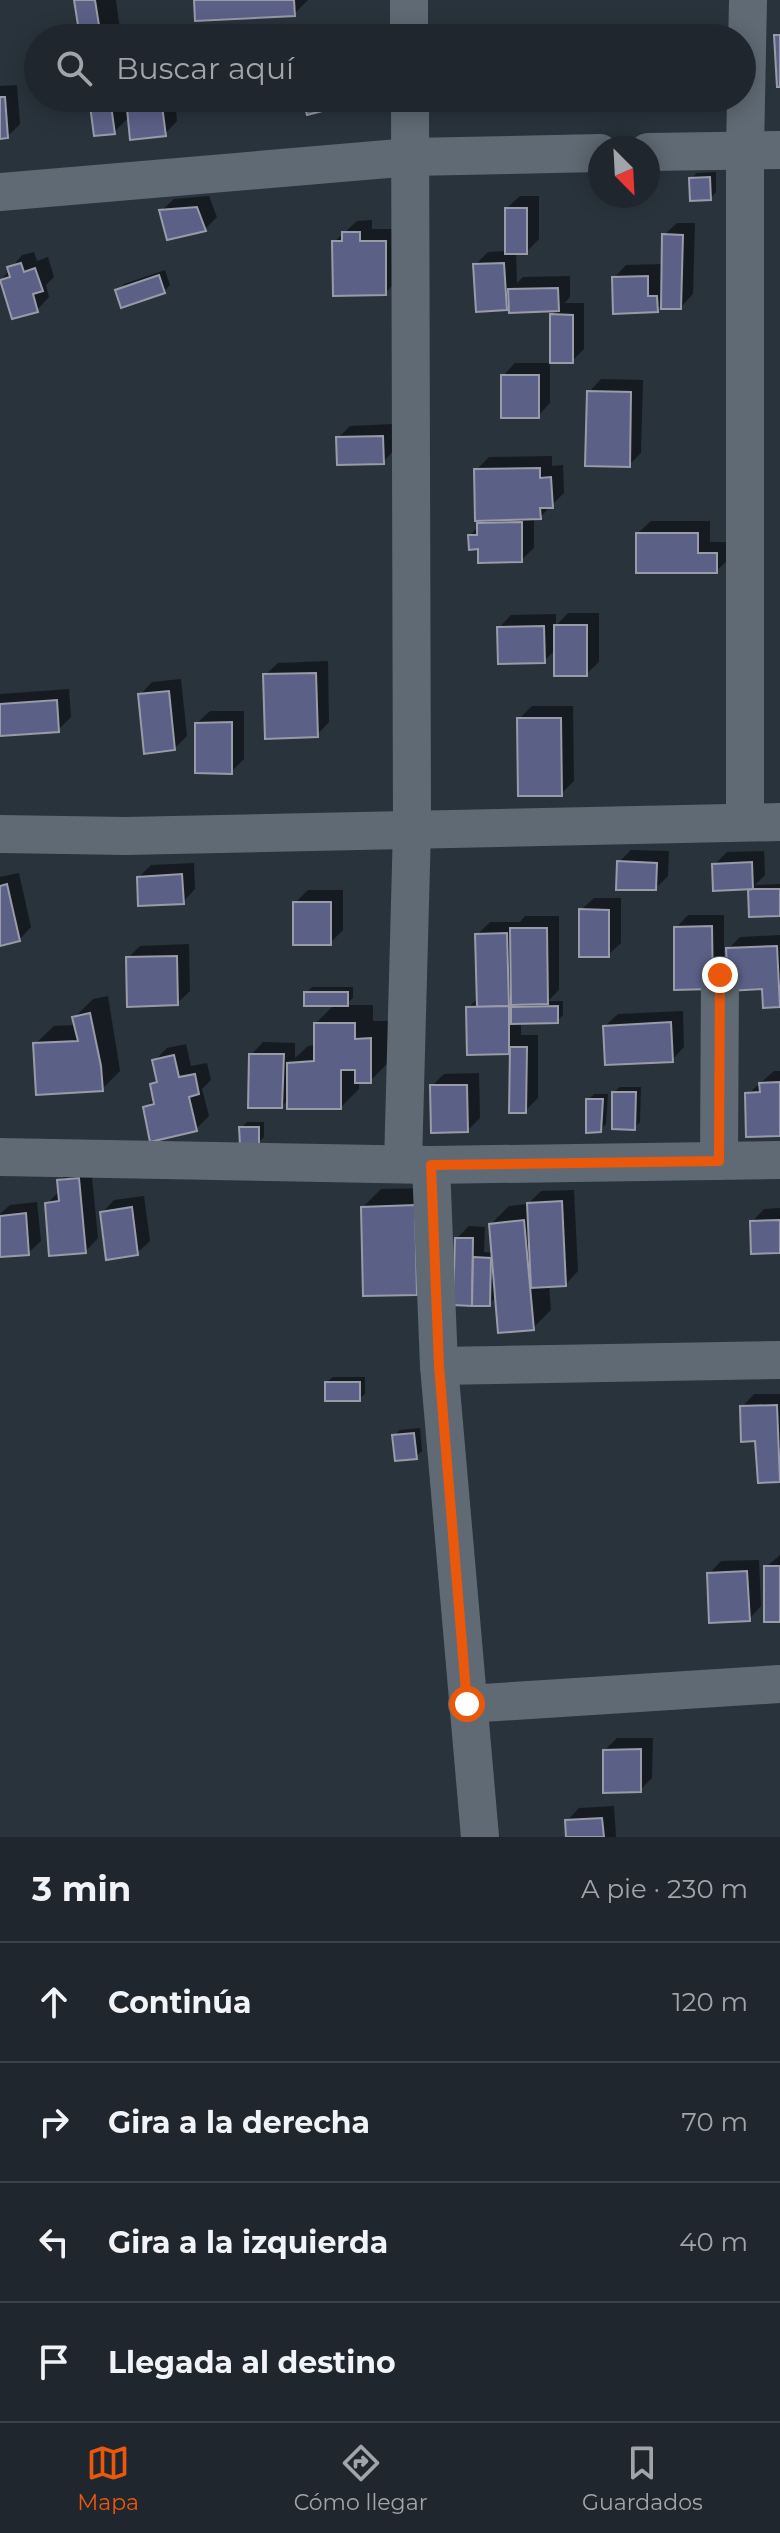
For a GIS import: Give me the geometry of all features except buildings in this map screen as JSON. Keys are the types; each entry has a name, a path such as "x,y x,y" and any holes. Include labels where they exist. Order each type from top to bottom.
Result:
{"street":[{"path":"409,0 409,24"},
{"path":"748,0 750,24"},
{"path":"0,834 126,836 763,822 762,150 756,86"},
{"path":"410,112 412,828 417,1165 439,1366 480,1837"},
{"path":"660,152 762,150"},
{"path":"0,192 411,157 588,153"},
{"path":"719,1161 720,975"},
{"path":"0,1157 417,1165 780,1160"},
{"path":"439,1366 780,1360"},
{"path":"467,1704 780,1684"}],"route":[{"path":"467,1704 439,1366 431,1165 719,1161 720,975"}]}
